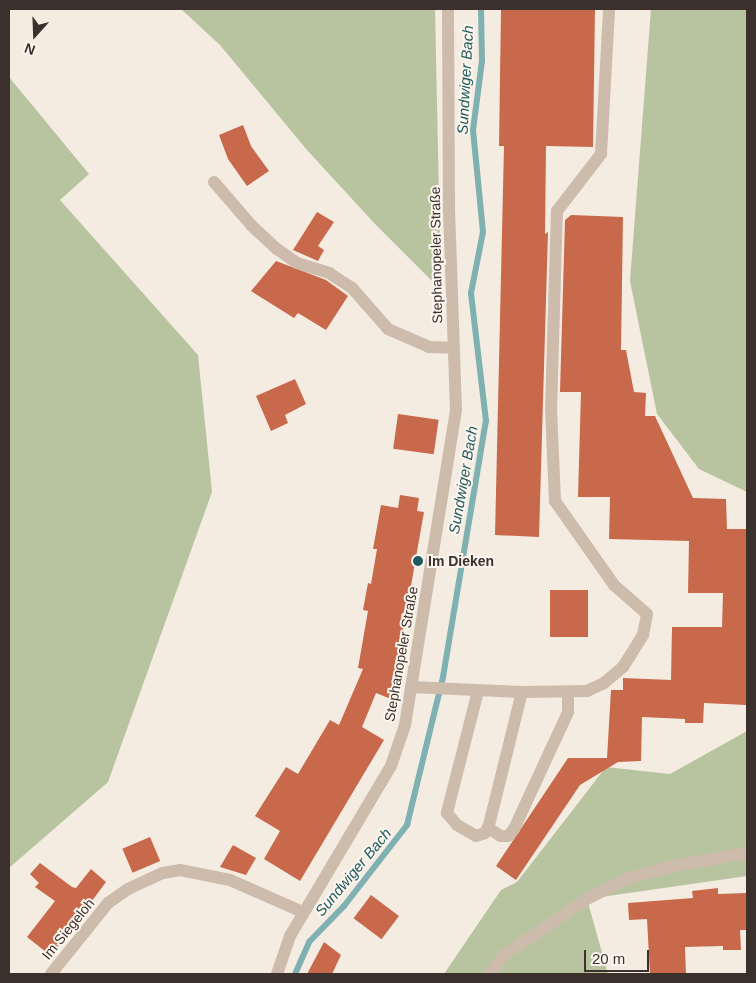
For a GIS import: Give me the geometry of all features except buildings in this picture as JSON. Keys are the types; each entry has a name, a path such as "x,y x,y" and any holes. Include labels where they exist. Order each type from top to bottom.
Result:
{"street":[{"name":"Stephanopeler Straße","path":"277,974 290,936 303,912 391,766 402,736 411,688 454,432 448,9"},
{"path":"411,688 568,693 594,689 623,667 643,635 647,614 614,584 555,501 551,410 557,211 601,154 609,9"},
{"path":"214,182 252,226 277,249 297,263 329,273 352,288 388,329 429,347 453,348"},
{"path":"478,691 447,813 457,825 476,836 488,828 522,692"},
{"path":"488,828 501,836 508,836 514,829 568,712 568,693"},
{"path":"490,974 504,955 587,899 629,878 678,865 747,853"},
{"name":"Im Siegeloh","path":"51,974 108,902 134,886 163,873 180,870 230,880 303,912"}],"green space":[{"path":"181,9 435,9 441,290 375,224 307,150 220,45"},
{"path":"651,9 747,9 747,492 699,469 657,414 630,281"},
{"path":"9,77 89,174 60,200 198,355 212,492 108,782 9,868"},
{"path":"747,731 747,876 587,899 608,974 444,974 501,890 517,882 606,767 670,774"}],"waterway":[{"name":"Sundwiger Bach","path":"295,974 309,942 344,906 407,825 443,677 486,421 471,293 483,232 473,130 482,61 481,9"}],"place":[{"name":"Im Dieken","path":"418,561"}]}
